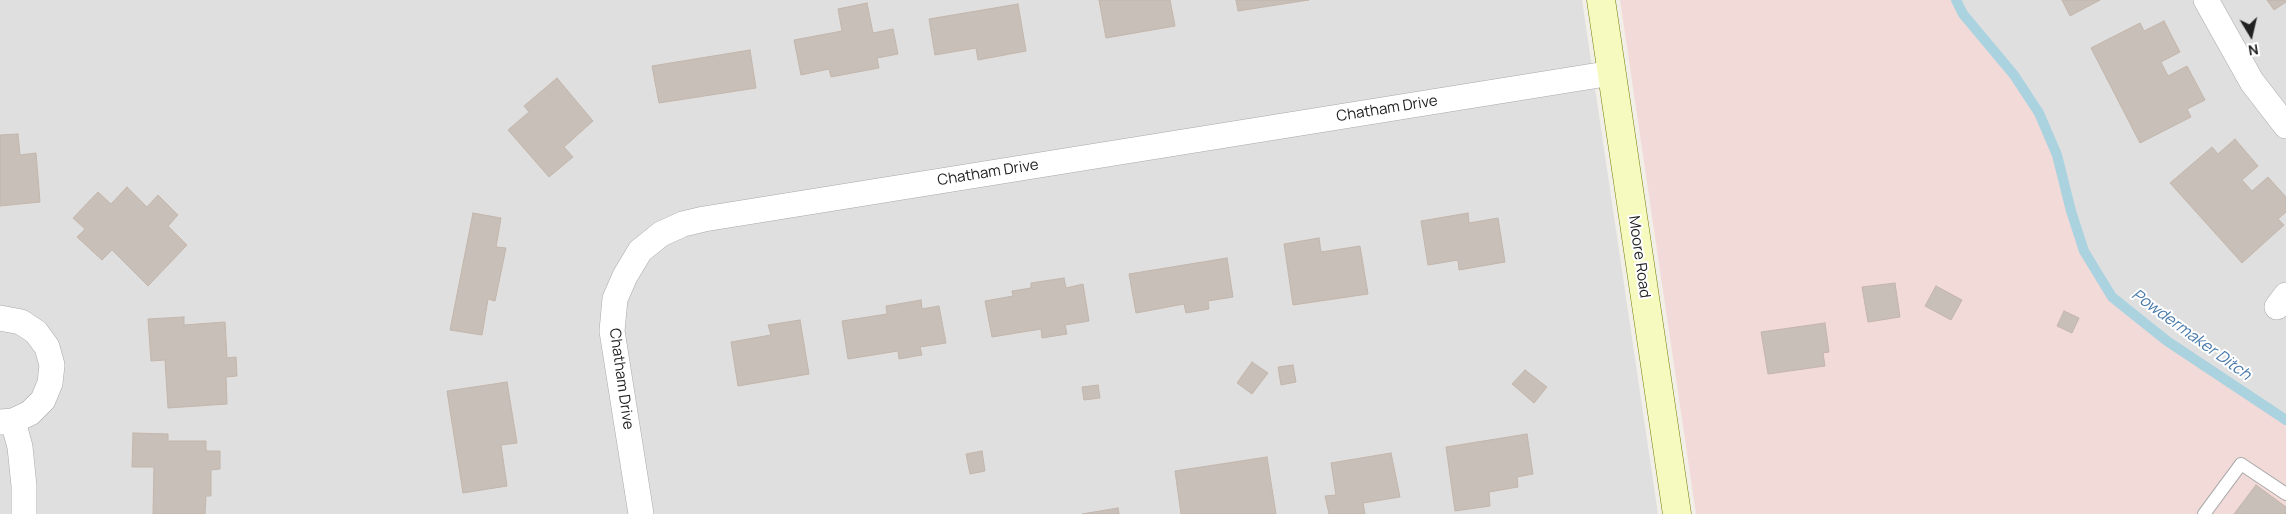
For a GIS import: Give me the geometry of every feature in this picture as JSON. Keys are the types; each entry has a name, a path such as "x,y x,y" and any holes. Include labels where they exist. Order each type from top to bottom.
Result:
{"street":[{"name":"Moore Road","path":"1601,0 1676,514"},
{"path":"2206,0 2252,82 2286,126"},
{"name":"Chatham Drive","path":"641,514 612,331 615,299 625,276 640,251 661,234 676,227 714,217 1612,73"},
{"path":"0,318 21,322 36,332 47,347 52,365 50,383 43,400 30,414 7,422 20,447 24,486 24,514"}],"lane":[{"path":"2204,514 2241,464 2286,494"}],"shaded area":[{"path":"0,0 1582,0 1658,514 0,514"},
{"path":"1620,0 1956,0 1963,14 2014,76 2039,113 2057,155 2071,211 2084,251 2112,297 2167,341 2286,420 2286,514 1696,514"},
{"path":"1956,0 2286,0 2286,420 2167,341 2112,297 2084,251 2039,113 2014,76 1963,14"}],"building":[{"path":"1099,0 1170,0 1175,26 1106,38"},
{"path":"1236,0 1309,0 1238,11"},
{"path":"2062,0 2100,0 2070,16"},
{"path":"2267,0 2286,0 2286,2 2274,10"},
{"path":"867,3 873,33 893,29 898,54 877,58 879,68 831,77 829,69 801,75 794,40 842,31 838,9"},
{"path":"1018,4 1026,51 978,60 976,48 935,55 929,19"},
{"path":"2164,21 2180,52 2161,62 2168,76 2187,66 2205,100 2187,109 2191,117 2140,143 2091,48 2140,23 2144,31"},
{"path":"750,50 756,88 659,103 652,66"},
{"path":"557,78 593,121 564,147 573,157 549,177 508,130 529,112 524,106"},
{"path":"18,134 20,155 36,153 40,202 0,206 0,135"},
{"path":"2235,139 2258,166 2242,180 2252,191 2268,177 2286,197 2286,212 2278,219 2284,225 2242,263 2170,183 2212,147 2218,154"},
{"path":"127,187 147,207 158,195 178,215 168,226 187,245 148,286 112,250 102,260 77,237 85,229 73,218 98,192 111,204"},
{"path":"473,213 501,218 496,247 506,248 495,301 488,299 482,335 450,330"},
{"path":"1468,213 1469,223 1498,218 1505,262 1459,270 1458,260 1428,265 1421,221"},
{"path":"1319,238 1321,252 1360,246 1368,294 1293,305 1284,244"},
{"path":"1227,258 1233,297 1208,301 1209,309 1186,313 1184,304 1136,313 1129,274"},
{"path":"1064,278 1066,288 1083,284 1089,321 1065,325 1067,334 1042,338 1041,329 992,337 985,301 1013,296 1012,291 1031,288 1031,283"},
{"path":"1895,283 1900,317 1868,322 1862,287"},
{"path":"1936,286 1962,300 1951,320 1925,306"},
{"path":"921,300 922,309 939,306 946,343 920,347 922,355 899,359 898,351 848,359 842,321 887,314 886,306"},
{"path":"2064,311 2079,318 2072,333 2057,326"},
{"path":"184,317 184,325 225,322 227,358 236,357 237,376 226,377 227,404 168,408 165,360 151,361 148,319"},
{"path":"800,320 809,374 738,386 731,342 771,335 768,325"},
{"path":"1825,323 1829,352 1823,353 1825,366 1768,374 1761,332"},
{"path":"1252,362 1268,373 1252,394 1237,383"},
{"path":"1293,365 1296,382 1281,385 1278,367"},
{"path":"1525,370 1547,387 1534,403 1512,384"},
{"path":"507,382 517,443 501,445 507,486 463,493 447,391"},
{"path":"1098,385 1100,398 1084,400 1082,387"},
{"path":"133,433 168,434 168,441 206,441 206,451 220,451 220,469 211,470 211,496 206,496 205,514 153,514 154,467 132,467"},
{"path":"1527,434 1533,474 1517,477 1518,487 1489,492 1490,506 1455,511 1446,447"},
{"path":"982,451 985,471 970,474 966,454"},
{"path":"1391,453 1400,497 1363,503 1365,514 1329,514 1325,496 1336,495 1331,463"},
{"path":"1267,457 1276,514 1181,514 1175,471"},
{"path":"2256,485 2286,507 2286,514 2234,514"},
{"path":"1118,508 1119,514 1082,514"}],"waterway":[{"name":"Powdermaker Ditch","path":"1956,0 1963,14 2014,75 2039,113 2057,155 2071,211 2084,251 2112,297 2167,341 2286,420"}]}
